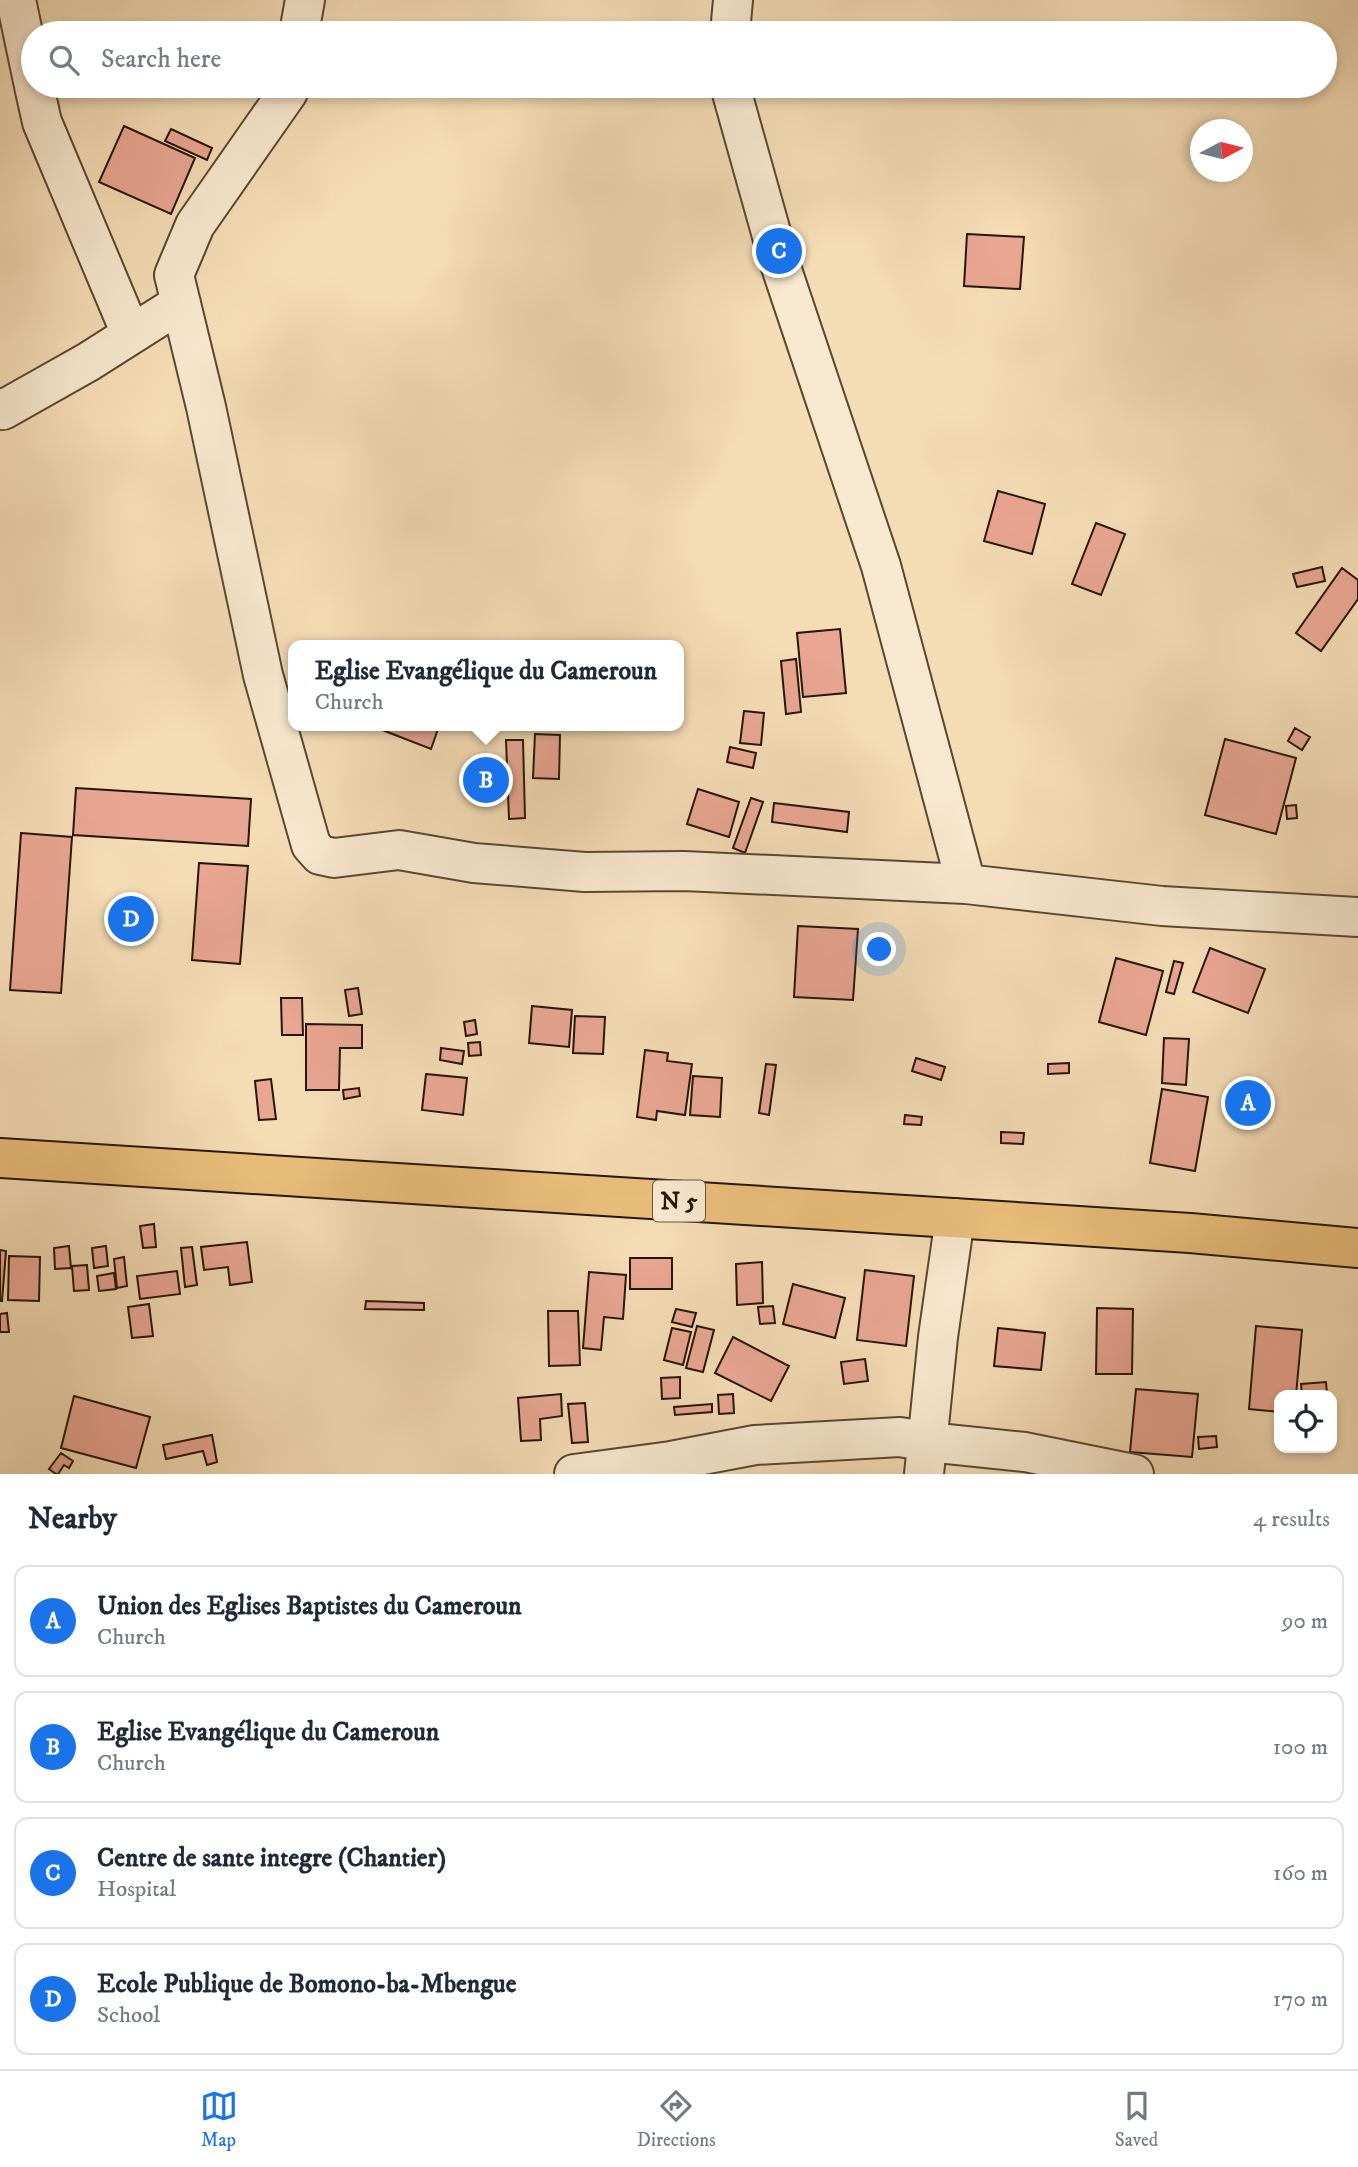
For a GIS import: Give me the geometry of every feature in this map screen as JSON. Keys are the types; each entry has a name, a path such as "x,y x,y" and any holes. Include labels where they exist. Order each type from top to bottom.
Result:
{"highway":[{"name":"N 5","path":"0,1158 1190,1233 1358,1248"}],"street":[{"path":"16,0 21,23"},
{"path":"301,21 305,0"},
{"path":"731,21 733,0"},
{"path":"37,98 42,122 131,334"},
{"path":"284,98 195,225 174,275 206,407 263,675 311,845 320,855 334,858 399,850 474,863 584,872 684,871 965,884 1162,906 1358,917"},
{"path":"733,98 779,261 881,566 965,884"},
{"path":"0,408 3,410 180,303"},
{"path":"926,1458 938,1337 955,1218"},
{"path":"574,1474 671,1461 755,1445 900,1437 926,1458 1025,1452 1134,1474"}],"building":[{"path":"124,126 195,158 171,214 99,182"},
{"path":"171,129 212,148 207,160 165,141"},
{"path":"967,234 1024,237 1020,289 964,286"},
{"path":"998,491 1045,504 1032,554 984,541"},
{"path":"1096,523 1125,534 1101,595 1072,584"},
{"path":"1322,567 1325,581 1297,587 1293,574"},
{"path":"1342,568 1358,580 1358,599 1321,651 1296,633"},
{"path":"840,629 846,693 803,697 797,633"},
{"path":"796,659 801,712 786,714 781,661"},
{"path":"744,711 764,713 761,745 740,743"},
{"path":"1295,728 1310,737 1302,750 1288,741"},
{"path":"385,731 437,731 431,749"},
{"path":"535,734 560,735 559,779 533,778"},
{"path":"1225,739 1296,758 1276,834 1205,815"},
{"path":"506,740 523,740 525,818 509,819"},
{"path":"730,747 756,753 753,768 727,762"},
{"path":"76,788 251,799 248,846 73,835"},
{"path":"698,789 739,802 729,837 687,824"},
{"path":"751,798 763,802 745,853 733,848"},
{"path":"774,803 849,812 847,832 772,822"},
{"path":"1296,805 1297,818 1287,819 1286,806"},
{"path":"21,833 72,837 61,993 10,990"},
{"path":"199,863 248,866 240,964 192,960"},
{"path":"798,926 858,929 853,1000 794,997"},
{"path":"1210,948 1265,969 1248,1013 1193,992"},
{"path":"1116,958 1163,971 1146,1035 1099,1022"},
{"path":"1174,961 1183,963 1174,994 1166,992"},
{"path":"358,988 362,1014 349,1016 345,990"},
{"path":"281,998 302,998 303,1035 282,1035"},
{"path":"532,1006 572,1010 569,1047 529,1043"},
{"path":"575,1016 605,1017 603,1054 573,1053"},
{"path":"475,1020 477,1034 466,1036 464,1022"},
{"path":"306,1024 362,1025 362,1048 340,1048 339,1090 306,1090"},
{"path":"1164,1038 1189,1039 1186,1085 1162,1083"},
{"path":"480,1042 481,1055 469,1056 468,1043"},
{"path":"441,1048 464,1051 462,1064 440,1060"},
{"path":"645,1050 668,1053 667,1061 692,1064 685,1115 657,1111 656,1120 637,1117"},
{"path":"916,1058 945,1067 941,1080 912,1071"},
{"path":"1069,1063 1069,1073 1048,1074 1048,1064"},
{"path":"766,1064 776,1065 769,1115 759,1113"},
{"path":"426,1074 467,1078 463,1115 422,1110"},
{"path":"693,1076 722,1078 720,1117 690,1115"},
{"path":"271,1079 276,1119 259,1120 255,1081"},
{"path":"359,1088 360,1096 344,1099 343,1090"},
{"path":"1162,1089 1208,1097 1195,1171 1150,1163"},
{"path":"905,1115 922,1117 921,1125 904,1124"},
{"path":"1001,1132 1024,1133 1023,1144 1001,1143"},
{"path":"154,1224 156,1247 143,1248 140,1226"},
{"path":"247,1242 252,1282 230,1285 228,1267 204,1270 201,1247"},
{"path":"69,1246 71,1268 55,1269 54,1248"},
{"path":"106,1246 108,1266 94,1268 92,1248"},
{"path":"192,1247 197,1285 185,1287 181,1248"},
{"path":"0,1250 6,1251 2,1301 0,1301"},
{"path":"9,1256 40,1257 39,1301 8,1300"},
{"path":"124,1257 127,1286 117,1288 114,1259"},
{"path":"630,1258 672,1258 672,1289 630,1289"},
{"path":"762,1262 763,1303 737,1305 736,1264"},
{"path":"87,1265 89,1290 74,1291 72,1266"},
{"path":"865,1270 914,1276 906,1346 857,1340"},
{"path":"177,1271 180,1294 140,1299 137,1276"},
{"path":"589,1272 626,1275 623,1319 604,1317 601,1350 583,1348"},
{"path":"114,1273 116,1289 99,1291 97,1276"},
{"path":"793,1284 845,1298 835,1338 783,1324"},
{"path":"366,1301 424,1303 424,1310 365,1309"},
{"path":"149,1304 153,1336 132,1338 128,1307"},
{"path":"773,1306 775,1323 760,1324 758,1307"},
{"path":"1097,1308 1133,1309 1132,1374 1096,1374"},
{"path":"676,1309 696,1313 692,1327 672,1322"},
{"path":"548,1311 578,1311 580,1365 549,1366"},
{"path":"7,1313 9,1332 0,1332 0,1314"},
{"path":"697,1326 714,1330 703,1372 686,1368"},
{"path":"1256,1326 1302,1330 1296,1390 1274,1390 1274,1412 1249,1409"},
{"path":"672,1328 691,1332 683,1365 664,1360"},
{"path":"998,1328 1045,1333 1041,1370 994,1366"},
{"path":"733,1337 789,1366 771,1401 715,1373"},
{"path":"865,1359 868,1381 844,1384 841,1362"},
{"path":"680,1377 680,1398 662,1399 661,1378"},
{"path":"1326,1382 1327,1390 1302,1390 1301,1384"},
{"path":"1136,1389 1198,1394 1192,1457 1130,1452"},
{"path":"561,1394 562,1416 540,1419 541,1440 521,1441 518,1398"},
{"path":"733,1394 734,1413 719,1414 718,1395"},
{"path":"74,1396 150,1417 136,1468 61,1448"},
{"path":"585,1403 588,1442 572,1443 568,1404"},
{"path":"712,1404 712,1412 675,1415 674,1407"},
{"path":"212,1435 217,1462 207,1465 203,1451 166,1459 163,1445"},
{"path":"1216,1436 1217,1447 1199,1449 1198,1437"},
{"path":"61,1453 73,1461 69,1468 64,1465 56,1474 49,1469"}],"place":[{"name":"Centre de sante integre (Chantier)","path":"779,251"},
{"name":"Eglise Evangélique du Cameroun","path":"486,780"},
{"name":"Ecole Publique de Bomono-ba-Mbengue","path":"131,919"},
{"name":"Union des Eglises Baptistes du Cameroun","path":"1248,1103"}]}
